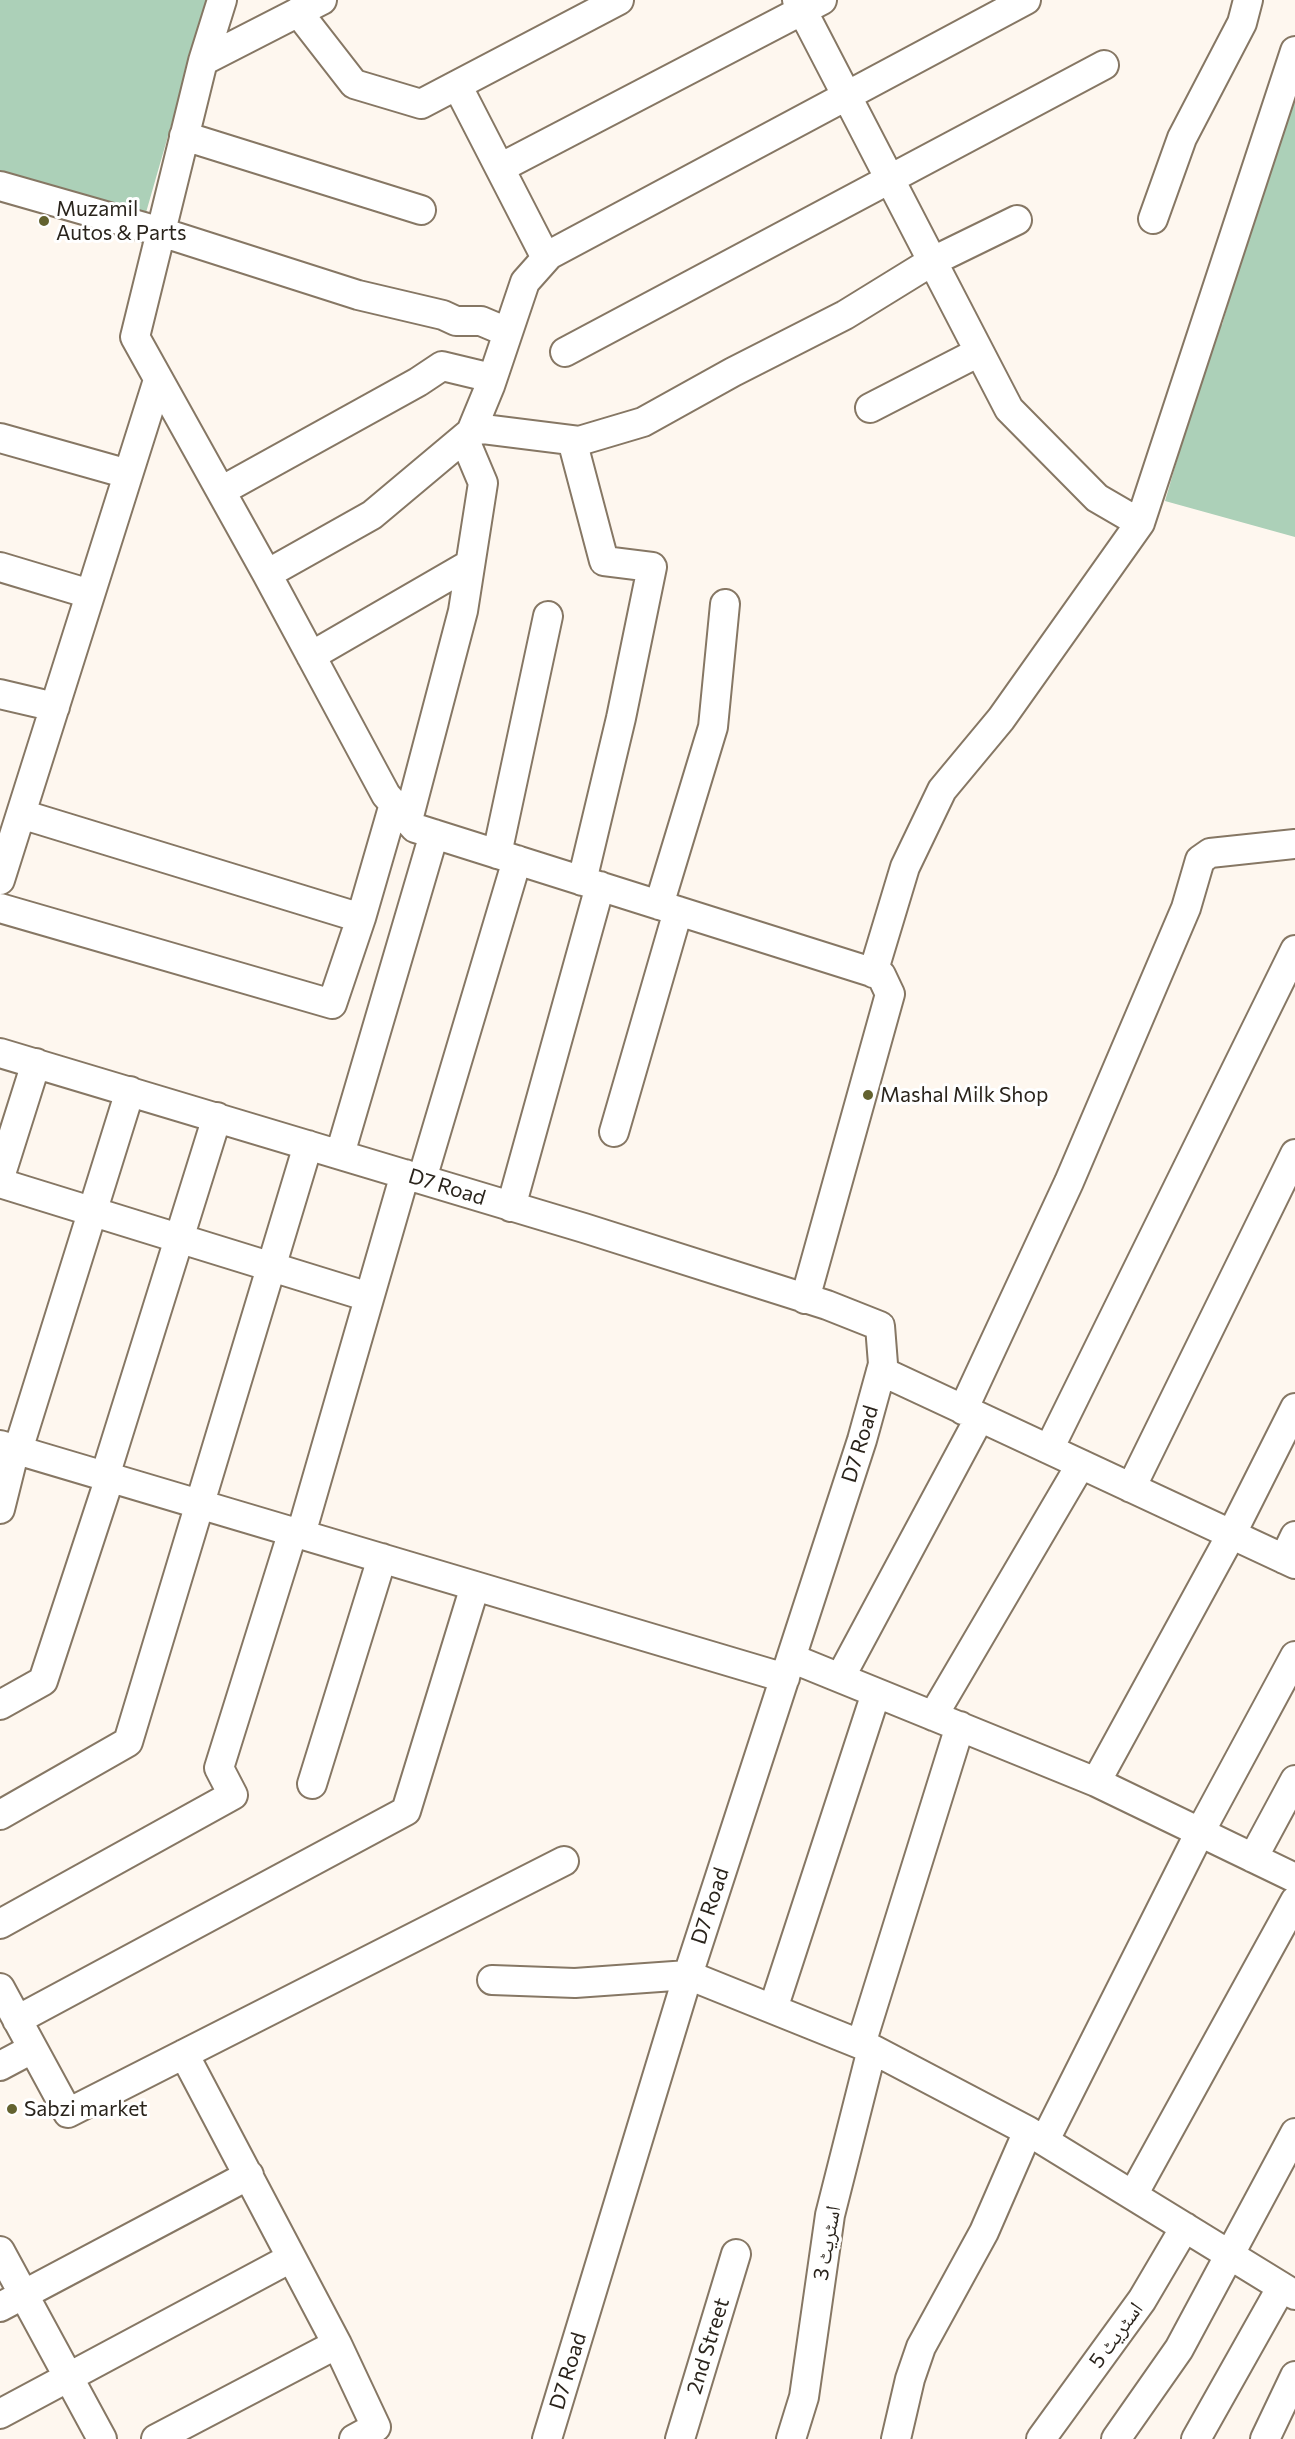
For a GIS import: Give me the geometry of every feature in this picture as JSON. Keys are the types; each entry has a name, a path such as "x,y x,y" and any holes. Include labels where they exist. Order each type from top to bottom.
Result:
{"street":[{"path":"222,0 203,61 135,337 267,574 386,795 415,828 881,975 890,994 805,1299"},
{"path":"203,61 310,6 354,84 421,104 619,0"},
{"path":"0,908 332,1004 401,812 463,611 483,483 467,435 492,378 525,282 546,258 1026,0"},
{"path":"1153,219 1182,138 1242,23 1248,0"},
{"path":"500,168 807,4 846,95 1009,409 1097,498 1140,523"},
{"path":"873,973 905,867 942,790 1001,719 1140,523 1295,51"},
{"path":"565,352 1104,65"},
{"path":"458,85 546,258"},
{"path":"184,136 421,210"},
{"path":"0,186 161,232 358,295 443,315 456,321 481,321 507,332"},
{"path":"267,574 372,515 467,435 483,429 579,441 643,422 733,372 845,315 931,262 1017,220"},
{"path":"870,408 979,352"},
{"path":"221,491 407,388 441,366 492,378"},
{"path":"0,880 158,380"},
{"path":"0,438 128,474"},
{"path":"511,1207 591,884 621,718 652,567 604,561 572,440"},
{"path":"311,656 470,564"},
{"path":"0,567 90,594"},
{"path":"614,1132 713,727 725,604"},
{"path":"0,1924 233,1795 219,1768 297,1533 369,1297 413,1176 507,857 548,616"},
{"path":"0,694 55,707"},
{"path":"21,814 361,918"},
{"path":"340,1154 434,834"},
{"path":"840,1678 972,1414 1186,908 1200,860 1210,853 1295,844"},
{"path":"1049,1449 1295,950"},
{"name":"D7 Road","path":"0,1053 413,1176 805,1299 880,1326 883,1364 862,1440 688,1975 547,2439"},
{"path":"0,1177 36,1063"},
{"path":"0,1509 11,1448 92,1211 130,1091"},
{"path":"0,1705 43,1681 217,1117"},
{"path":"0,1815 128,1742 308,1145"},
{"path":"1131,1488 1295,1154"},
{"path":"0,1183 369,1297"},
{"path":"881,1371 1231,1535 1291,1553"},
{"path":"1096,1782 1231,1535 1295,1408"},
{"path":"11,1448 475,1586 788,1668 840,1678 1096,1782 1295,1878"},
{"path":"933,1716 1081,1464"},
{"path":"312,1784 382,1558"},
{"path":"17,2020 406,1810 475,1586"},
{"path":"896,2439 910,2379 921,2347 1295,1656"},
{"path":"773,2009 876,1693"},
{"name":"اسٹریٹ 3","path":"791,2439 804,2397 830,2215 866,2047 960,1726"},
{"path":"1253,1858 1295,1780"},
{"path":"0,1988 68,2113 564,1861"},
{"path":"1133,2195 1295,1901"},
{"path":"492,1980 575,1983 688,1975 866,2047 1036,2135 1288,2291 1196,2439"},
{"path":"0,2066 32,2049"},
{"path":"184,2054 337,2344 376,2427 354,2439"},
{"path":"1116,2439 1179,2349 1231,2256 1295,2133"},
{"path":"12,2300 249,2175"},
{"name":"اسٹریٹ 5","path":"1041,2439 1142,2300 1185,2227"},
{"path":"0,2251 12,2300 68,2376 102,2439"},
{"name":"2nd Street","path":"680,2439 736,2254"},
{"path":"0,2414 291,2259"},
{"path":"156,2439 337,2344"},
{"path":"1265,2439 1295,2376"}],"green space":[{"path":"0,0 207,0 143,223 0,182"},
{"path":"1295,78 1295,537 1165,501 1217,324 1222,325"}],"place":[{"name":"Muzamil Autos & Parts","path":"44,221"},
{"name":"Mashal Milk Shop","path":"868,1095"},
{"name":"Sabzi market","path":"12,2109"}]}
